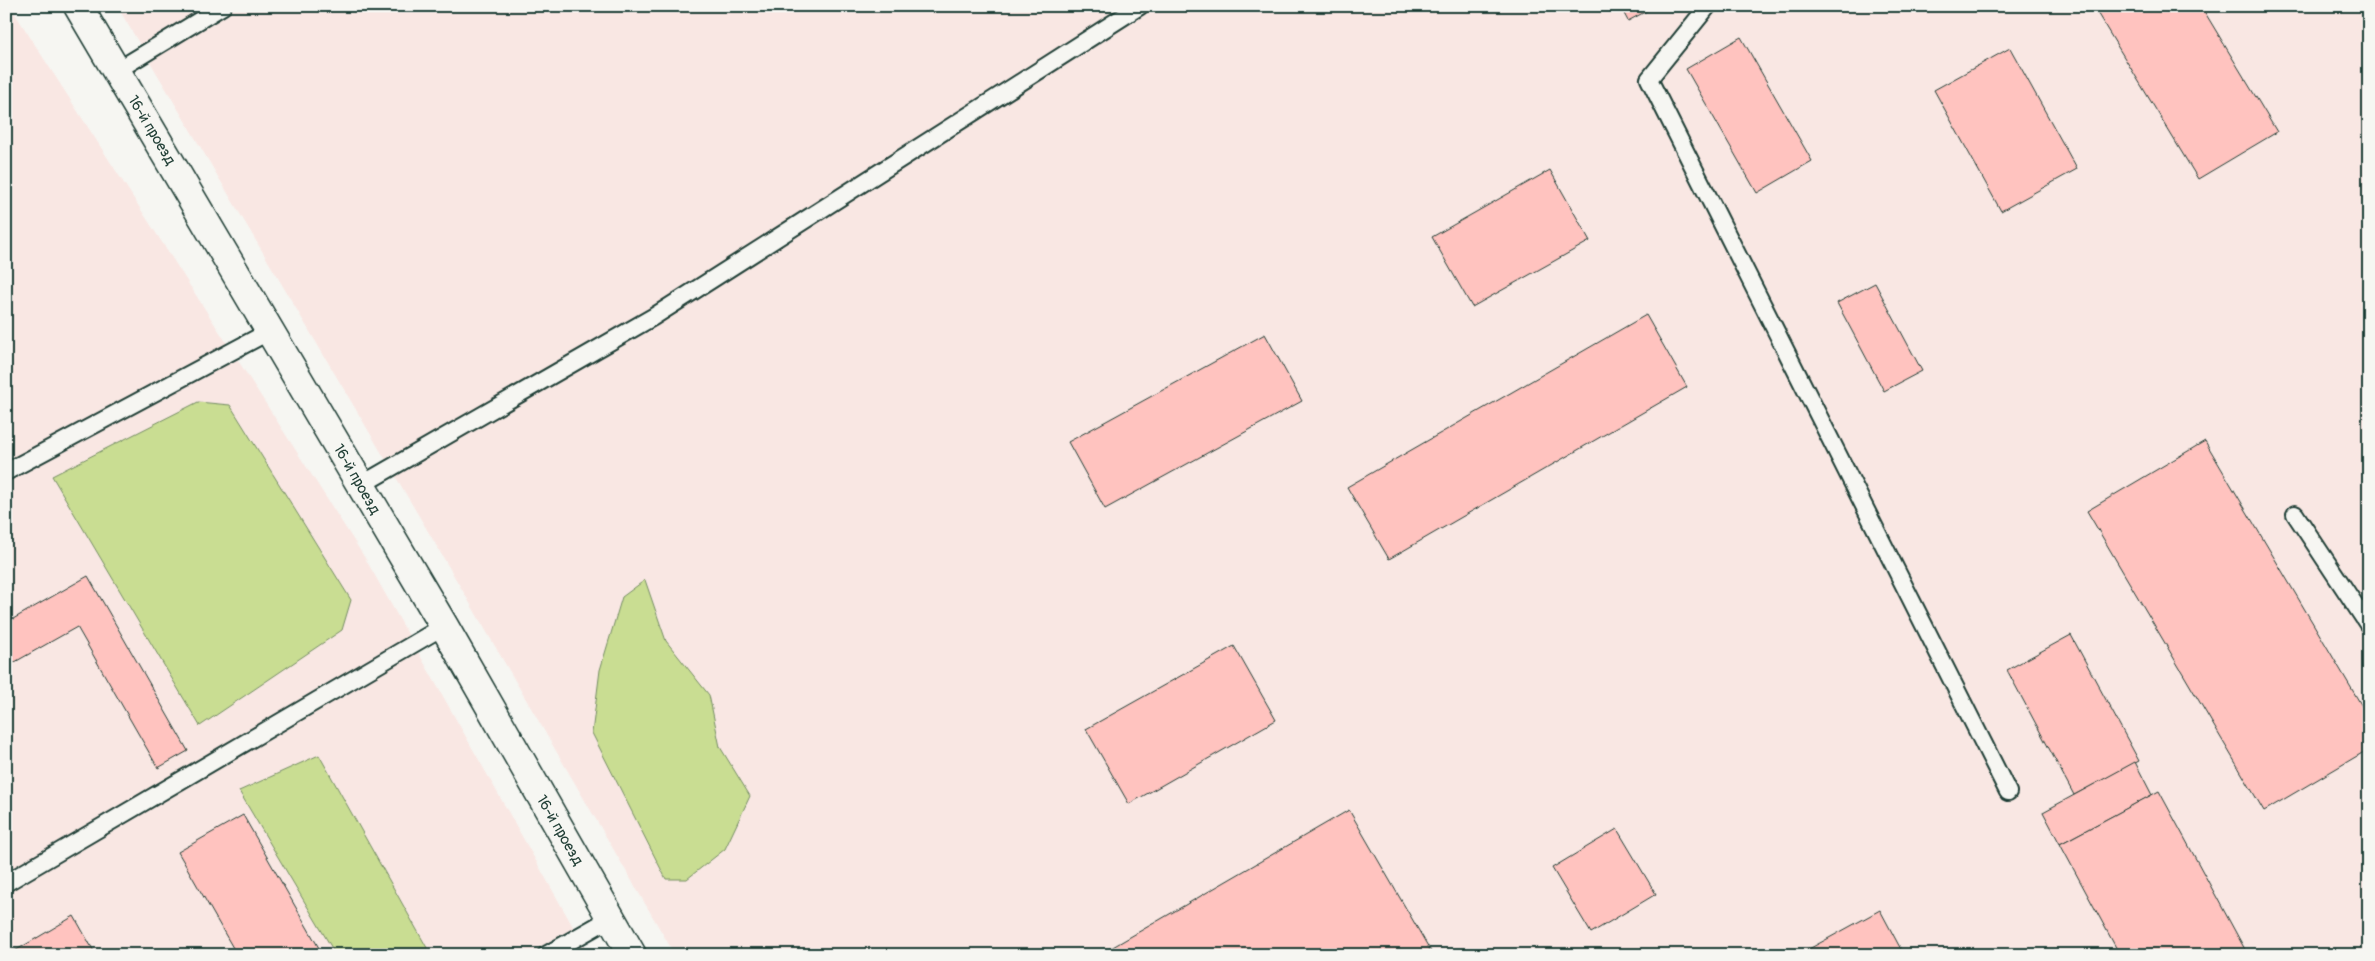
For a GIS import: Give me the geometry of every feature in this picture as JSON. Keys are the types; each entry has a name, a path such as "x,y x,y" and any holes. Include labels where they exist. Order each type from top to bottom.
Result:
{"street":[{"name":"16-й проезд","path":"78,6 444,626 632,955"}],"lane":[{"path":"116,71 223,6"},
{"path":"361,486 653,317 1140,6"},
{"path":"1708,6 1649,79 2008,792"},
{"path":"6,472 270,331"},
{"path":"2295,514 2369,626"},
{"path":"6,883 444,626"},
{"path":"546,955 611,918"}],"shaded area":[{"path":"6,6 10,6 365,558 589,955 6,955"},
{"path":"117,6 2369,6 2369,955 675,955 429,533"}],"green space":[{"path":"198,402 230,405 351,600 342,630 200,726 52,476"},
{"path":"645,580 666,641 709,695 720,747 750,796 725,849 687,879 666,879 592,733 600,670 622,597"},
{"path":"319,755 431,955 336,955 239,791"}],"building":[{"path":"1620,6 1656,6 1628,21"},
{"path":"2093,6 2201,6 2277,132 2198,179"},
{"path":"1741,37 1812,161 1757,193 1686,69"},
{"path":"2010,48 2077,169 2001,211 1934,90"},
{"path":"1550,170 1590,241 1472,307 1432,237"},
{"path":"1875,283 1922,371 1884,391 1837,303"},
{"path":"1646,315 1687,387 1389,559 1347,487"},
{"path":"1265,334 1302,401 1105,509 1068,442"},
{"path":"2205,441 2369,718 2369,749 2264,811 2087,511"},
{"path":"88,576 188,751 158,768 77,627 6,667 6,623"},
{"path":"2071,635 2139,761 2074,795 2007,670"},
{"path":"1234,646 1276,720 1129,804 1086,729"},
{"path":"2135,762 2152,795 2060,844 2043,812"},
{"path":"2159,791 2248,955 2120,955 2060,844"},
{"path":"1349,810 1433,955 1099,955"},
{"path":"243,815 323,955 237,955 178,852"},
{"path":"1617,829 1656,894 1591,933 1552,868"},
{"path":"1880,910 1904,955 1798,955"},
{"path":"74,916 96,955 8,955"}]}
